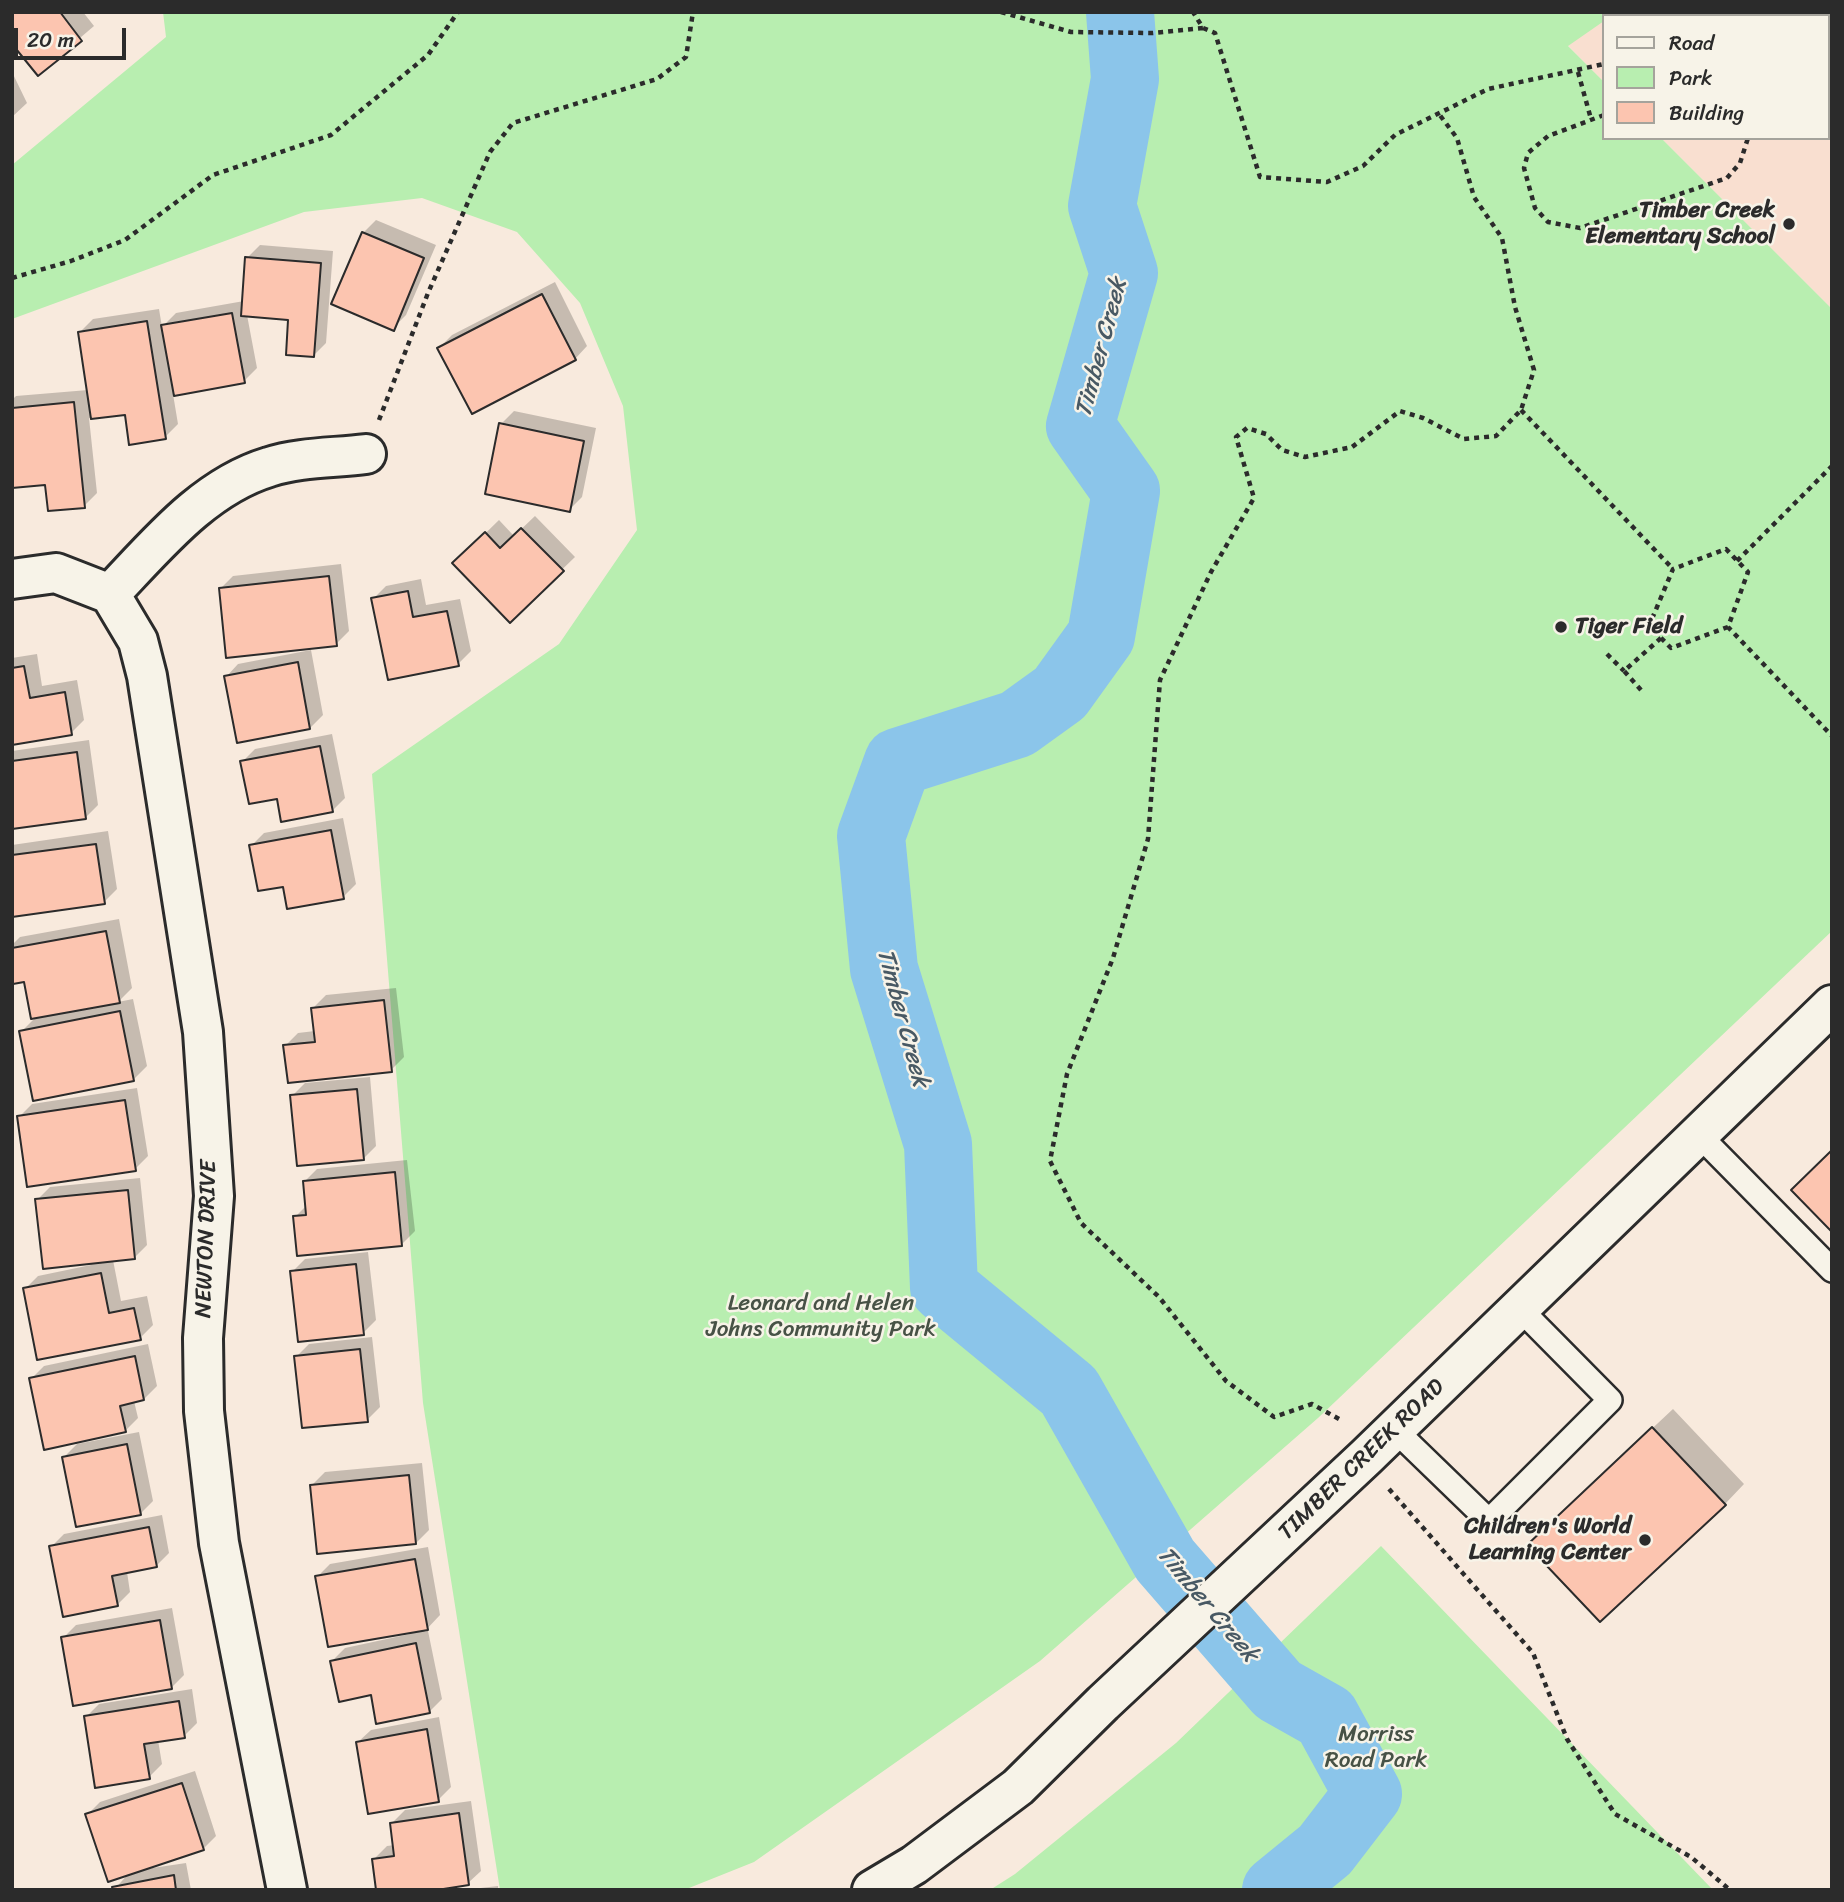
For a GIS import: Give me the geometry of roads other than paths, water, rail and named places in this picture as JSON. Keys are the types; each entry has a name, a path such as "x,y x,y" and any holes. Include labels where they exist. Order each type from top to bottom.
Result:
{"street":[{"path":"12,579 56,573 110,594 177,524 240,477 272,466 366,454"},
{"name":"NEWTON DRIVE","path":"110,594 138,640 147,676 203,1032 214,1196 203,1338 204,1411 219,1543 286,1890"},
{"name":"TIMBER CREEK ROAD","path":"872,1890 914,1865 1018,1787 1103,1703 1290,1529 1832,1005"}],"lane":[{"path":"1698,1134 1832,1270"},
{"path":"1394,1429 1489,1521 1610,1400 1519,1308"}],"waterway":[{"name":"Timber Creek","path":"1120,12 1125,79 1102,206 1124,273 1080,426 1126,491 1101,636 1060,693 1017,724 898,762 871,836 884,969 938,1144 944,1288 1069,1391 1165,1560 1278,1690 1326,1717 1368,1794 1325,1850 1276,1890"}],"place":[{"name":"Timber Creek Elementary School","path":"1789,224"},
{"name":"Tiger Field","path":"1561,627"},
{"name":"Children's World Learning Center","path":"1645,1540"}],"park label":[{"name":"Leonard and Helen Johns Community Park","path":"821,1317"},
{"name":"Morriss Road Park","path":"1376,1748"}]}
